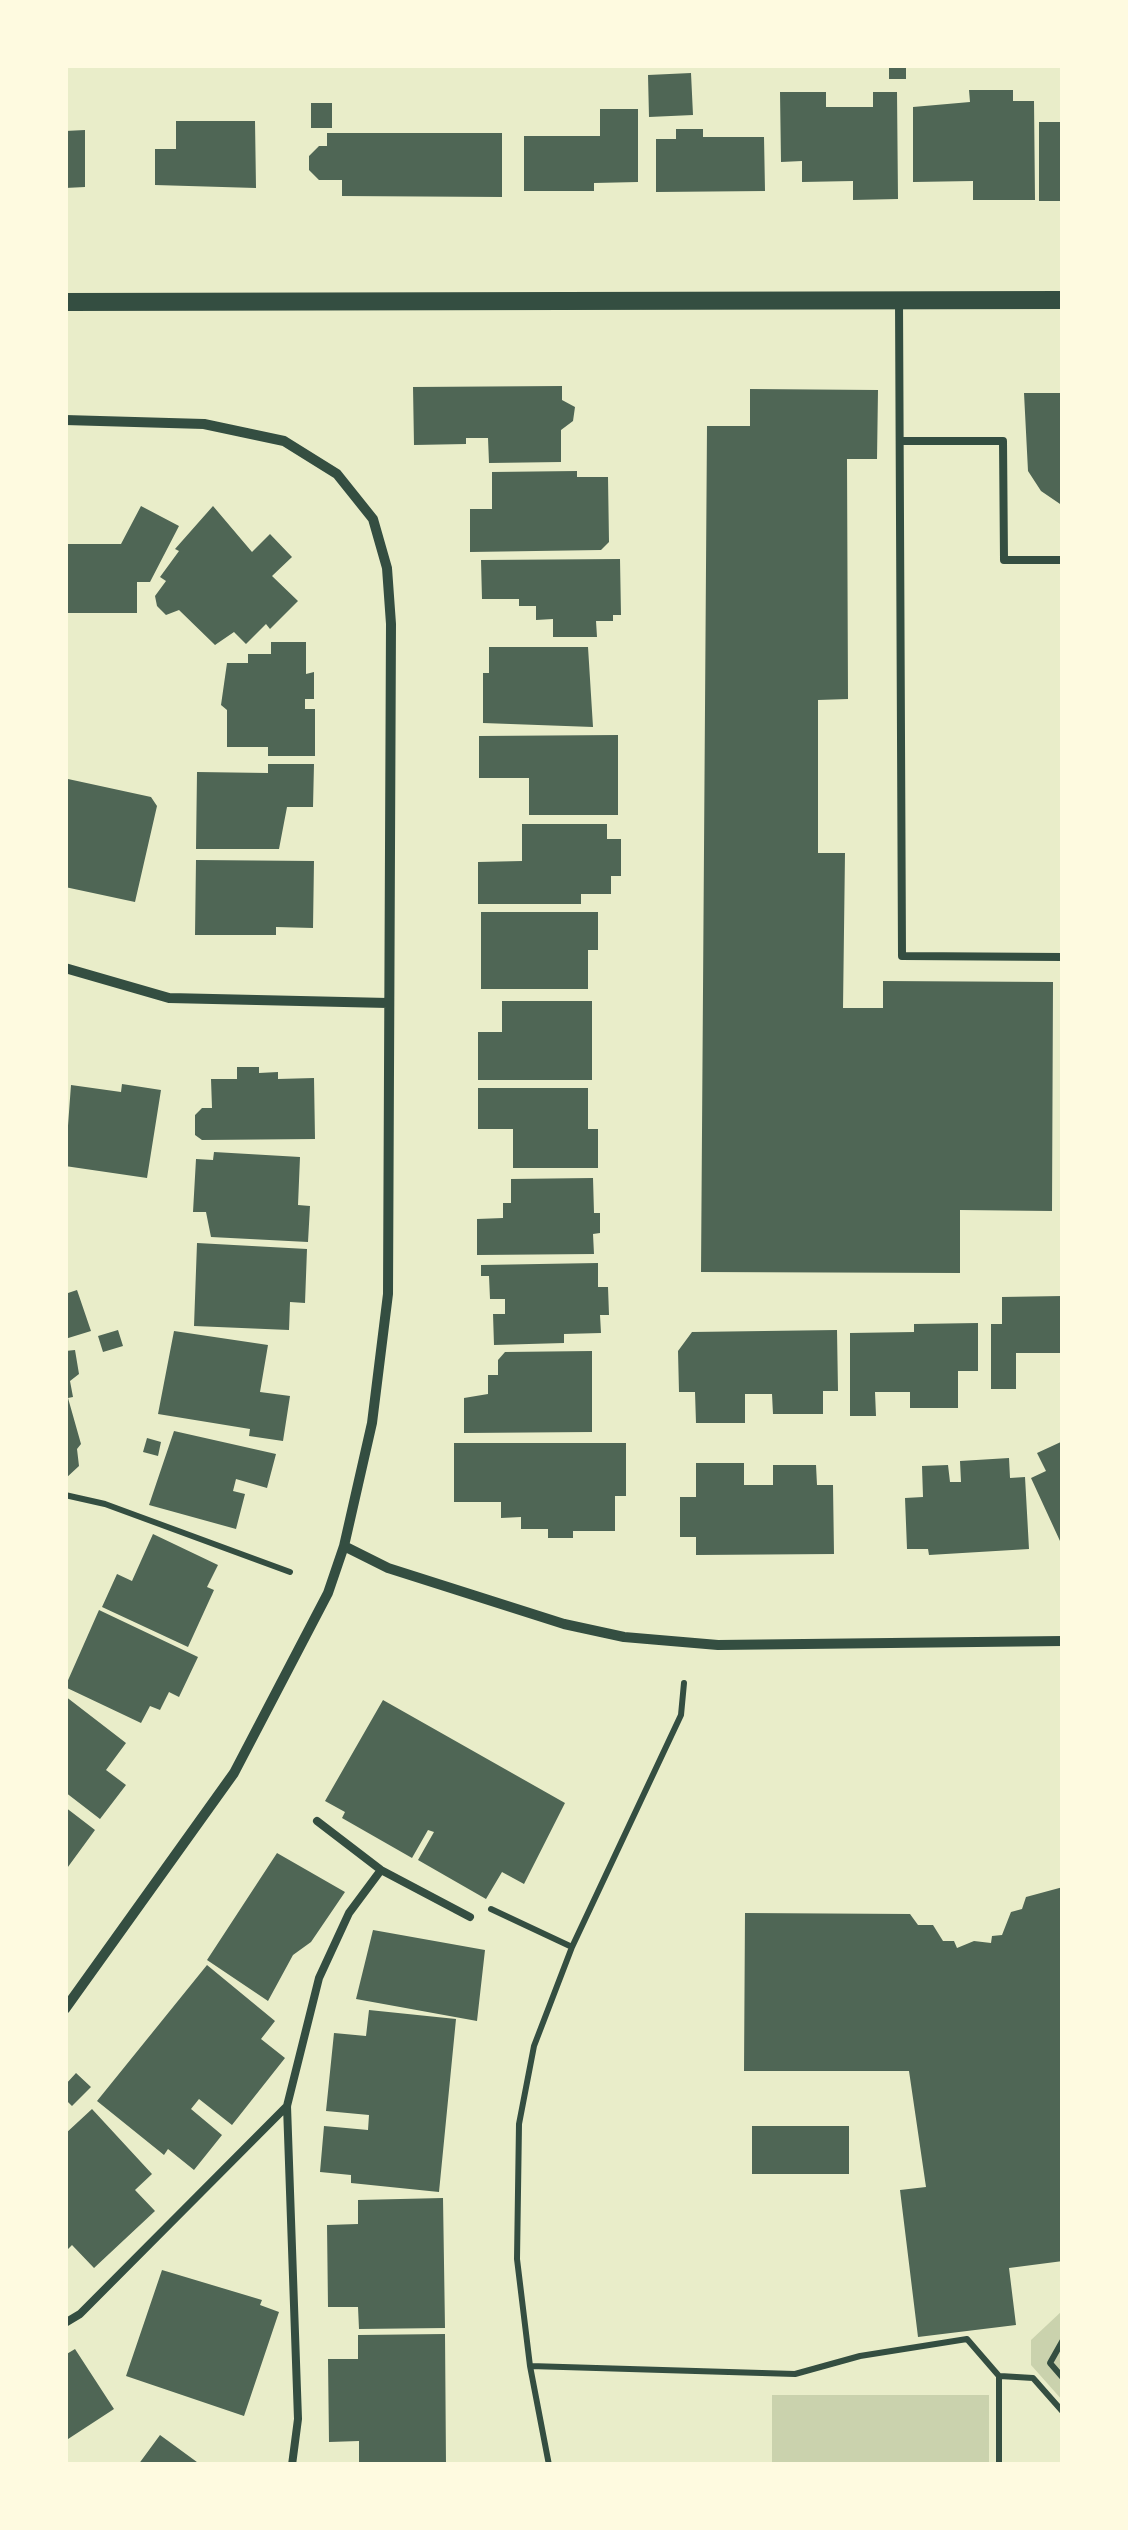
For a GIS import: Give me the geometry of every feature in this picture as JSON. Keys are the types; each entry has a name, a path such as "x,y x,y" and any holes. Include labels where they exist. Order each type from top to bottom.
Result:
{"street":[{"path":"65,302 1063,300"},
{"path":"65,420 204,424 284,441 337,474 373,518 387,568 391,624 388,1294 372,1424 344,1546 328,1593 234,1772 65,2009"},
{"path":"65,968 169,998 388,1003"},
{"path":"344,1546 388,1568 564,1624 624,1637 718,1645 1063,1641"}],"lane":[{"path":"900,300 902,956 1063,957"},
{"path":"900,440 1003,441 1004,560 1063,560"},
{"path":"316,1822 381,1870 470,1917"},
{"path":"292,2465 298,2420 287,2106 318,1978 349,1913 381,1870"},
{"path":"65,2323 80,2314 287,2106"}],"path":[{"path":"65,1495 105,1504 290,1572"},
{"path":"548,2465 516,2259 519,2124 534,2046 572,1947 681,1715 684,1683"},
{"path":"470,1917 484,1906 572,1947"},
{"path":"530,2366 795,2374 860,2356 967,2338 1000,2376 999,2465"},
{"path":"1063,2340 1050,2363 1063,2378"},
{"path":"1000,2376 1034,2378 1063,2412"}],"green space":[{"path":"1063,2310 1063,2401 1031,2365 1031,2340"},
{"path":"772,2395 989,2395 989,2465 772,2465"}],"building":[{"path":"889,65 906,65 906,79 889,79"},
{"path":"691,73 693,115 649,117 648,75"},
{"path":"969,90 1013,90 1013,101 1034,101 1035,200 973,200 973,181 913,182 913,107 970,102"},
{"path":"780,92 826,92 826,107 873,107 873,92 897,92 898,199 853,200 853,181 802,182 802,161 781,162"},
{"path":"311,103 332,103 332,128 311,128"},
{"path":"600,109 638,109 638,182 594,183 594,191 524,191 524,136 600,136"},
{"path":"176,121 255,121 256,188 155,185 155,149 176,149"},
{"path":"1039,122 1063,122 1063,201 1039,201"},
{"path":"676,129 703,129 703,137 764,137 765,191 656,192 656,139 676,139"},
{"path":"85,130 85,187 65,188 65,131"},
{"path":"327,133 502,133 502,197 342,196 342,180 319,180 309,170 309,156 319,146 327,146"},
{"path":"562,386 562,400 575,407 573,421 561,430 561,462 489,463 488,438 466,438 466,444 414,445 413,387"},
{"path":"750,389 878,390 877,459 847,459 848,699 818,700 818,853 845,853 843,1008 883,1008 883,981 1053,982 1052,1211 960,1210 960,1273 701,1272 707,426 750,426"},
{"path":"1024,393 1063,393 1063,506 1041,491 1028,471"},
{"path":"577,471 577,477 608,477 609,542 601,550 470,552 470,509 492,509 492,472"},
{"path":"141,506 179,526 150,582 137,582 137,613 65,613 65,544 121,544"},
{"path":"213,506 252,552 270,534 292,557 272,576 298,601 270,629 266,624 246,644 234,632 215,645 179,610 166,615 157,606 155,596 166,581 160,577 179,551 175,549"},
{"path":"620,559 621,615 613,615 613,621 596,621 597,637 553,637 553,619 536,620 536,606 519,606 519,599 482,599 481,560"},
{"path":"271,642 306,642 306,674 314,672 314,699 305,699 305,709 315,709 315,756 268,756 268,747 227,747 227,710 221,705 227,663 248,663 248,654 271,654"},
{"path":"489,647 588,647 593,727 483,723 483,673 489,673"},
{"path":"618,735 618,815 529,815 529,778 479,778 479,736"},
{"path":"268,764 314,764 313,807 287,807 279,849 196,849 197,772 268,773"},
{"path":"68,779 151,797 157,806 135,902 65,887"},
{"path":"522,824 607,824 607,839 621,839 621,876 611,876 611,894 581,894 581,904 478,904 478,862 522,861"},
{"path":"196,860 314,861 313,928 276,927 276,935 195,935"},
{"path":"481,912 598,912 598,950 588,950 588,989 481,989"},
{"path":"502,1001 592,1001 592,1080 478,1080 478,1032 502,1032"},
{"path":"237,1067 259,1067 259,1073 278,1072 278,1079 314,1078 315,1139 202,1140 195,1135 195,1115 202,1108 212,1108 211,1079 237,1079"},
{"path":"122,1084 161,1090 147,1178 65,1166 71,1085 121,1092"},
{"path":"478,1088 588,1088 588,1129 598,1129 598,1168 513,1168 513,1129 478,1129"},
{"path":"214,1152 300,1157 298,1205 310,1206 308,1242 211,1237 206,1212 193,1212 196,1159 213,1160"},
{"path":"593,1178 594,1213 600,1213 600,1233 593,1234 594,1254 477,1255 477,1219 503,1218 503,1203 511,1203 511,1179"},
{"path":"197,1243 307,1249 305,1303 290,1302 289,1330 194,1326"},
{"path":"598,1263 598,1287 608,1287 609,1315 600,1315 601,1333 564,1334 564,1343 494,1345 493,1314 505,1314 505,1299 490,1299 489,1276 481,1276 481,1265"},
{"path":"77,1290 91,1331 65,1339 65,1294"},
{"path":"1063,1296 1063,1353 1016,1353 1016,1389 991,1389 991,1324 1002,1324 1002,1297"},
{"path":"978,1323 978,1371 958,1371 958,1408 910,1408 910,1392 875,1392 876,1416 850,1416 850,1333 914,1332 914,1324"},
{"path":"118,1330 123,1346 103,1352 98,1336"},
{"path":"837,1330 838,1391 823,1391 823,1414 773,1414 772,1394 745,1394 745,1423 696,1423 695,1392 679,1392 678,1351 692,1332"},
{"path":"174,1331 268,1345 260,1392 290,1396 283,1441 249,1436 250,1429 158,1414"},
{"path":"75,1350 79,1374 70,1381 73,1397 68,1398 81,1444 77,1449 79,1466 65,1479 65,1351"},
{"path":"592,1351 592,1432 464,1433 464,1398 488,1394 488,1375 498,1375 498,1360 505,1352"},
{"path":"174,1431 276,1454 267,1488 236,1479 233,1491 245,1494 236,1529 149,1505"},
{"path":"147,1438 161,1442 158,1456 143,1452"},
{"path":"1063,1441 1060,1541 1031,1478 1046,1471 1037,1453"},
{"path":"454,1443 626,1443 626,1496 615,1496 615,1531 573,1531 573,1538 548,1538 548,1529 521,1529 521,1517 501,1518 501,1502 454,1502"},
{"path":"1009,1458 1010,1478 1025,1477 1029,1549 929,1555 928,1549 907,1549 905,1498 923,1497 922,1466 948,1465 950,1482 961,1482 960,1461"},
{"path":"696,1463 744,1463 744,1485 773,1485 773,1465 816,1465 817,1485 833,1485 834,1554 696,1555 696,1537 680,1537 680,1497 696,1497"},
{"path":"153,1534 218,1565 207,1587 214,1590 188,1647 102,1607 117,1574 132,1581"},
{"path":"99,1610 198,1657 179,1697 169,1692 160,1710 150,1706 141,1723 65,1687"},
{"path":"65,1696 126,1743 106,1770 126,1785 100,1819 65,1792"},
{"path":"383,1700 565,1803 524,1884 502,1872 486,1899 418,1860 434,1832 428,1830 412,1858 342,1818 345,1812 325,1801"},
{"path":"65,1807 95,1830 65,1871"},
{"path":"277,1853 345,1892 311,1942 293,1955 268,2001 207,1960"},
{"path":"1063,1887 1063,2261 1009,2268 1016,2325 918,2337 900,2190 926,2187 909,2071 744,2071 745,1913 910,1914 918,1925 933,1925 943,1941 954,1941 957,1948 974,1941 991,1943 992,1936 1002,1935 1011,1912 1022,1909 1026,1897"},
{"path":"373,1930 485,1950 477,2021 356,1999"},
{"path":"207,1965 275,2021 261,2039 285,2058 232,2125 199,2099 191,2109 222,2135 194,2170 168,2149 164,2155 97,2101"},
{"path":"369,2010 456,2019 439,2192 351,2183 351,2175 320,2172 324,2126 368,2130 369,2115 326,2111 334,2033 366,2036"},
{"path":"76,2073 91,2087 72,2106 65,2099 65,2085"},
{"path":"92,2109 152,2174 135,2190 155,2211 94,2268 72,2245 65,2252 65,2134"},
{"path":"752,2126 849,2126 849,2174 752,2174"},
{"path":"443,2198 445,2328 359,2329 358,2307 328,2307 327,2225 358,2224 358,2200"},
{"path":"162,2270 262,2300 260,2305 279,2312 244,2416 126,2376"},
{"path":"445,2334 446,2465 359,2465 359,2441 329,2442 328,2359 358,2359 358,2335"},
{"path":"75,2349 114,2409 65,2441 65,2355"},
{"path":"160,2435 201,2465 138,2465"}]}
